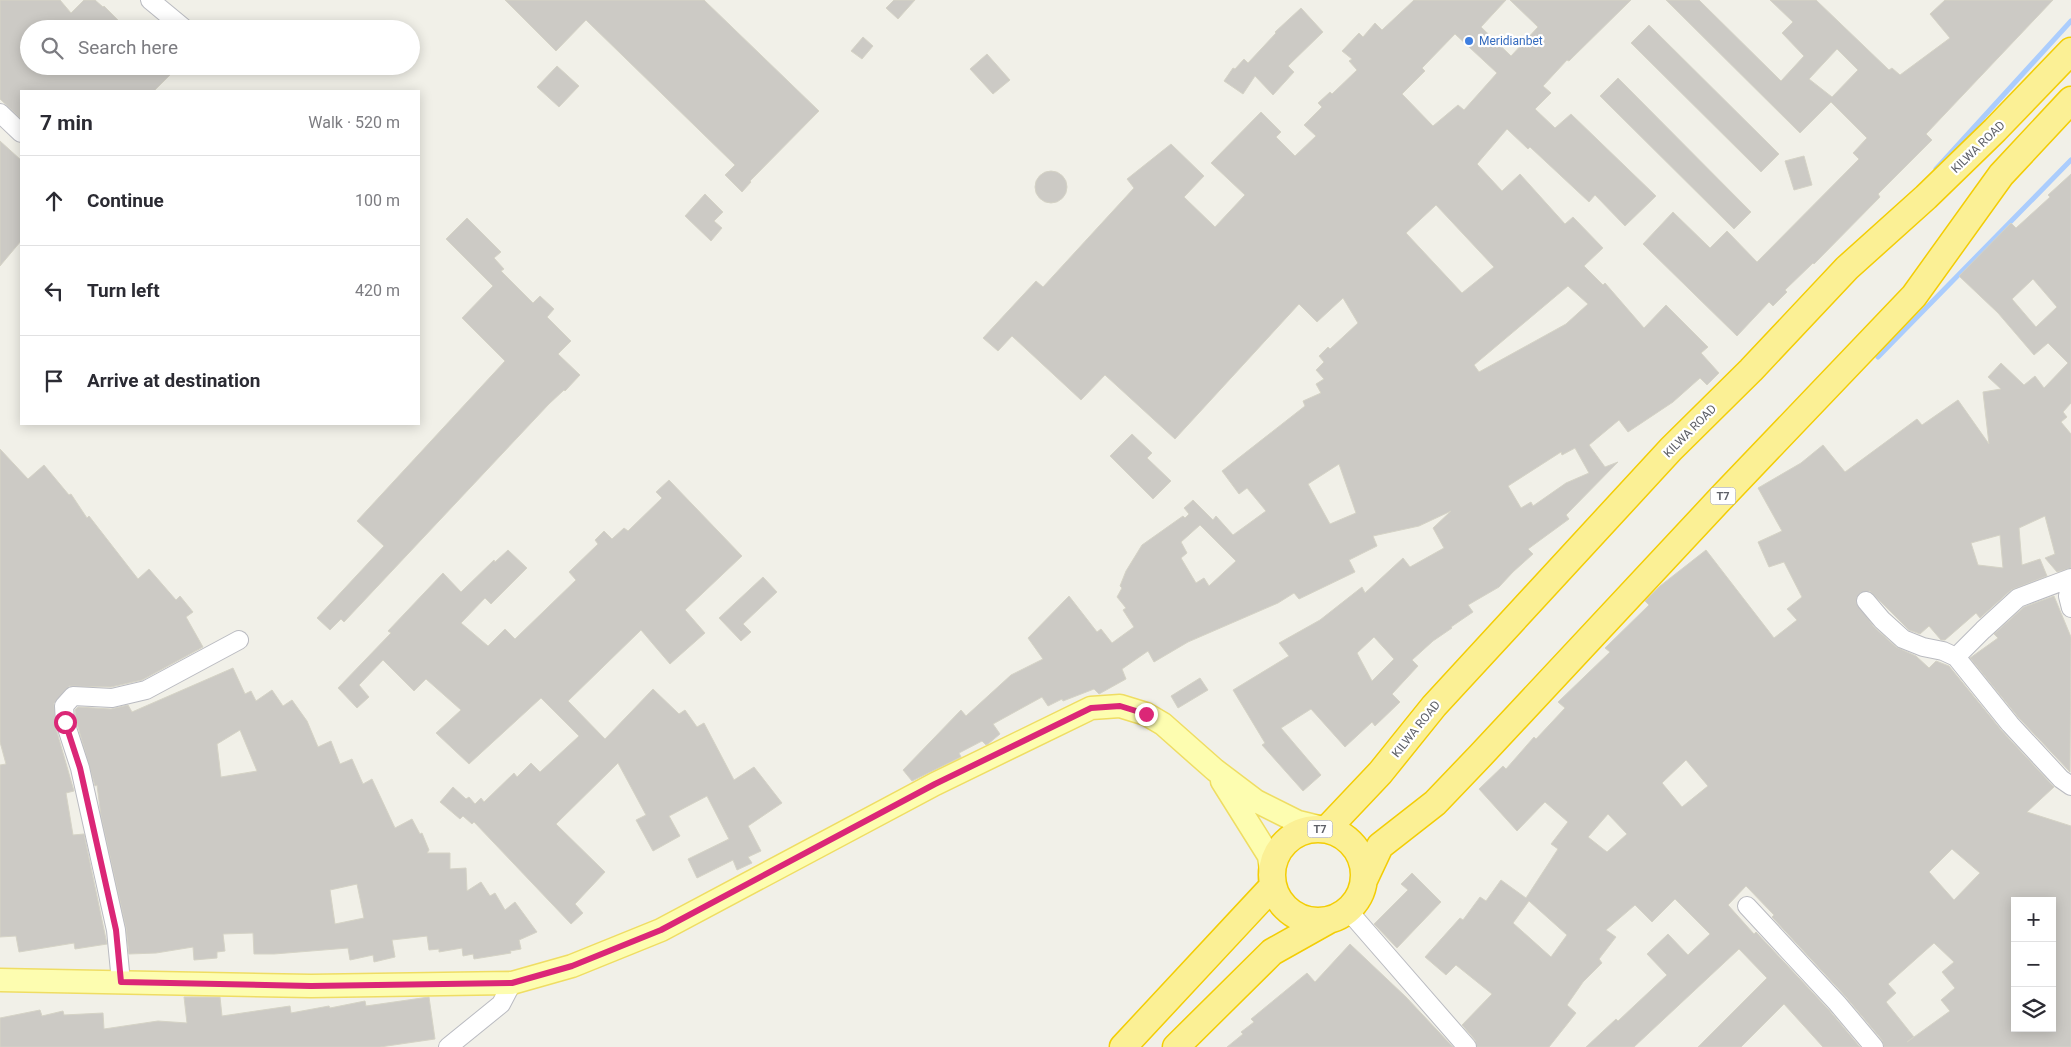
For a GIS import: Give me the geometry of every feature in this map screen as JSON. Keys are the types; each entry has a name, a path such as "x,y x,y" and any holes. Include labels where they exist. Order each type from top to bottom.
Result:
{"highway":[{"name":"KILWA ROAD","path":"1327,829 1380,773 1434,706 1671,450 1751,370 1847,268 1926,197 1995,130 2071,51"},
{"name":"T7","path":"1354,905 1361,894 1364,880 1380,846 1434,803 1473,763 1722,497 1914,296 2001,176 2071,100"},
{"name":"T7","path":"1273,886 1271,871 1277,852 1290,837 1307,829 1327,829 1343,835 1356,847 1363,863 1364,880"},
{"path":"1123,1047 1273,886 1280,903 1302,919 1329,920"},
{"path":"1176,1047 1272,952 1329,920 1343,915 1354,905"}],"main road":[{"path":"0,980 311,986 512,983 572,966 661,930 935,784 1091,708 1120,706 1146,714 1162,724 1214,770 1256,801 1298,822 1327,829"},
{"path":"1214,770 1269,856 1273,886"}],"street":[{"path":"150,0 174,20"},
{"path":"0,114 20,132"},
{"path":"1956,657 2018,598 2071,578"},
{"path":"2071,582 2068,596 2071,608"},
{"path":"1866,602 1903,639 1924,647 1943,651 1956,657 2010,724 2061,779 2071,786"},
{"path":"121,982 116,930 80,768 65,722 64,706 73,696 112,698 146,690 239,640"},
{"path":"1354,905 1352,915 1467,1047"},
{"path":"1747,906 1837,1003 1874,1047"},
{"path":"448,1047 501,1004 512,983"}],"building":[{"path":"0,0 60,0 71,13 84,0 95,0 118,20 20,20 20,75 170,75 155,90 20,90 20,118 0,99"},
{"path":"505,0 704,0 819,111 750,181 742,192 725,175 735,165 586,20 556,51"},
{"path":"894,0 915,0 898,19 886,8"},
{"path":"1414,0 1506,0 1481,27 1511,56 1538,27 1510,0 1631,0 1569,61 1567,60 1543,86 1551,93 1535,109 1555,128 1571,114 1656,196 1625,226 1595,195 1589,202 1530,147 1528,149 1507,129 1477,164 1502,191 1520,174 1565,224 1573,217 1603,248 1584,266 1603,285 1605,283 1644,328 1666,305 1708,347 1701,353 1719,373 1707,385 1700,378 1673,402 1628,432 1619,420 1589,445 1605,467 1618,462 1566,515 1569,519 1528,549 1533,554 1499,587 1468,605 1473,612 1433,641 1412,660 1418,666 1392,694 1400,702 1375,726 1372,722 1345,747 1311,709 1281,728 1321,775 1303,791 1262,745 1265,743 1233,690 1289,656 1279,643 1320,620 1362,587 1365,593 1403,558 1410,567 1444,548 1433,528 1451,511 1419,526 1373,536 1377,546 1349,560 1355,572 1299,599 1294,593 1278,603 1188,642 1154,662 1148,651 1122,669 1126,679 1099,694 1094,689 1063,701 1062,699 1048,706 1042,697 993,724 1000,734 988,744 986,745 982,741 959,753 961,757 912,781 903,770 961,710 966,716 1011,675 1043,659 1028,638 1069,596 1097,632 1101,629 1112,643 1134,627 1123,610 1126,608 1117,597 1122,588 1120,586 1126,571 1142,545 1183,516 1185,518 1189,514 1184,508 1193,500 1213,520 1216,516 1233,535 1266,511 1247,488 1239,494 1222,471 1305,406 1303,401 1321,393 1316,384 1324,379 1316,370 1324,362 1319,356 1328,347 1330,349 1358,323 1343,298 1317,322 1299,304 1175,439 1105,375 1081,400 1012,336 998,351 983,338 1036,281 1043,287 1134,188 1127,179 1171,144 1204,176 1184,197 1215,227 1245,195 1211,163 1261,112 1281,132 1276,137 1295,156 1316,136 1304,125 1322,107 1318,103 1330,92 1332,94 1357,70 1349,61 1352,59 1342,51 1359,33 1363,37 1375,23 1382,30","holes":["1455,34 1497,73 1464,110 1458,105 1433,126 1402,94 1425,71 1422,68","1436,205 1494,267 1462,293 1406,233","1568,286 1588,304 1566,324 1479,372 1474,365","1575,448 1589,473 1566,483 1533,506 1531,502 1521,508 1508,486 1561,452 1562,455","1339,464 1356,513 1330,524 1308,484","1200,525 1236,561 1209,586 1204,578 1196,583 1181,558 1187,553 1181,542","1374,637 1394,659 1372,681 1357,653"]},
{"path":"1666,0 1699,0 1781,81 1804,56 1782,33 1793,22 1770,0 1816,0 1889,70 1892,68 1900,75 1950,38 1930,14 1945,0 2053,0 1926,134 1932,140 1878,194 1880,197 1814,264 1785,290 1787,292 1773,306 1769,302 1737,336 1643,244 1673,212 1710,248 1727,231 1757,262 1859,159 1853,153 1867,138 1831,102 1800,133","holes":["1837,49 1858,70 1832,97 1809,79"]},
{"path":"1301,8 1323,32 1288,66 1294,72 1273,95 1255,76 1243,94 1224,81 1233,68 1235,69 1244,59 1248,63 1275,32"},
{"path":"1649,25 1779,154 1761,172 1631,43"},
{"path":"863,37 873,46 862,59 851,51"},
{"path":"987,54 1010,80 993,94 970,69"},
{"path":"557,66 579,86 559,107 537,87"},
{"path":"1618,78 1751,212 1734,229 1600,96"},
{"path":"0,141 20,159 20,242 0,266"},
{"path":"1804,156 1812,185 1794,190 1785,161"},
{"path":"1051,171 1062,176 1067,187 1062,198 1051,203 1040,198 1035,187 1040,176"},
{"path":"2071,174 2071,403 2063,412 2067,417 2061,422 2071,434 2071,568 2057,572 2045,558 2055,554 2045,516 2019,528 2022,565 2040,559 2047,576 2011,590 1980,618 1976,613 1945,640 1941,640 1929,626 1920,634 1909,630 1870,591 1860,593 1856,602 1874,627 1896,647 1916,656 1929,668 1936,661 1949,666 2002,731 2054,787 2027,812 2071,826 2071,1047 1884,1047 1882,1040 1845,996 1746,886 1728,905 1829,1010 1860,1047 1823,1047 1784,1004 1741,1047 1698,1047 1767,978 1739,949 1634,1047 1586,1047 1616,1019 1618,1021 1667,975 1647,954 1668,934 1688,955 1710,934 1675,899 1652,922 1635,905 1606,930 1616,937 1599,959 1602,963 1583,982 1567,1005 1576,1013 1549,1047 1477,1047 1475,1040 1462,1025 1492,994 1456,965 1446,975 1425,957 1460,918 1463,920 1480,897 1486,901 1501,880 1526,898 1558,849 1551,844 1568,822 1545,802 1517,831 1479,789 1503,766 1506,769 1534,737 1536,739 1565,708 1558,702 1610,652 1605,648 1649,605 1645,601 1660,586 1706,550 1774,638 1797,620 1787,609 1802,597 1784,562 1769,567 1758,542 1782,531 1758,488 1801,463 1823,445 1845,472 1917,419 1922,425 1958,400 1989,444 1983,392 2001,389 1988,377 2001,363 2024,385 2035,376 2044,388 2068,363 2048,343 2034,355 1998,313 1959,276 2011,223 2016,228 2050,197 2048,195","holes":["2033,279 2057,307 2036,327 2012,299","2000,535 2003,568 1978,565 1971,543","1686,760 1708,786 1682,807 1662,783","1608,814 1627,834 1607,852 1588,837","1952,849 1980,873 1954,900 1929,872","1529,901 1567,935 1551,957 1513,923","1934,943 1954,962 1942,972 1955,988 1941,1000 1950,1011 1914,1037 1886,1002 1896,993 1888,984"]},
{"path":"705,194 723,212 714,221 722,228 711,241 685,216"},
{"path":"467,218 501,252 494,258 504,269 501,271 533,303 540,296 554,309 547,317 571,341 558,354 580,375 549,404 344,622 341,619 330,630 317,618 384,546 357,521 505,361 462,318 493,286 446,239"},
{"path":"1132,434 1152,453 1147,458 1171,481 1153,499 1110,456"},
{"path":"0,449 28,479 44,465 69,495 71,494 87,518 89,516 138,579 149,569 176,600 180,596 193,612 186,617 203,647 142,680 111,687 69,686 54,703 55,725 74,791 66,793 73,835 84,834 107,944 75,949 74,943 19,952 16,936 0,937 0,765 6,764 0,742"},
{"path":"669,480 742,556 685,610 705,633 670,664 641,630 568,701 605,739 653,689 679,714 685,710 697,727 704,723 734,780 754,767 782,803 748,826 761,851 748,857 752,863 737,870 733,860 697,878 688,859 729,839 707,796 669,816 680,836 653,851 636,820 646,815 618,763 556,824 605,872 575,904 583,913 571,924 474,822 472,824 463,816 460,819 440,802 453,787 466,799 469,797 475,804 481,798 484,802 514,773 517,777 531,763 540,772 579,736 541,698 469,764 436,733 461,710 426,679 414,691 383,660 359,685 369,697 357,708 338,688 391,633 388,631 443,573 461,592 494,560 495,562 508,550 527,568 491,604 485,598 461,623 488,646 505,629 515,639 576,580 569,572 598,544 595,540 604,531 612,539 624,528 628,531 662,498 656,492"},
{"path":"763,577 777,592 743,624 751,632 741,641 719,618"},
{"path":"2054,596 2071,637 2070,772 2018,717 1970,658 1998,638 1994,634 2024,607"},
{"path":"233,668 245,694 251,691 256,701 272,690 283,706 292,700 307,721 318,747 331,741 340,764 352,759 363,784 372,779 395,828 412,819 420,834 422,833 429,850 427,853 450,853 450,869 466,868 467,891 481,882 490,896 495,893 505,910 515,902 537,932 519,940 521,949 510,951 511,953 474,959 473,954 463,956 462,948 439,952 439,949 429,950 427,936 392,940 395,957 374,962 373,955 350,960 348,948 254,954 253,933 223,934 225,951 217,952 217,958 194,960 193,947 156,953 129,954 126,928 101,816 97,785 95,786 76,720 75,710 78,707 111,709 128,705 132,712","holes":["240,730 257,771 221,777 217,744","357,884 364,918 335,924 330,890"]},
{"path":"1200,678 1208,690 1178,708 1171,696"},
{"path":"1412,873 1441,902 1397,948 1374,924 1408,890 1401,884"},
{"path":"1350,944 1406,997 1453,1047 1227,1047 1254,1022 1251,1019 1307,973 1315,982"},
{"path":"184,997 220,997 222,1016 290,1006 291,1013 365,1001 366,1006 429,997 435,1039 380,1047 0,1047 0,1018 40,1010 42,1016 63,1011 64,1015 103,1013 104,1029 158,1021 187,1023"}],"waterway":[{"path":"1936,169 2071,21"},
{"path":"1878,357 2071,160"}],"place":[{"name":"Meridianbet","path":"1469,41"}],"route":[{"path":"65,722 80,768 98,856 108,892 116,930 121,982 311,986 512,983 572,966 661,930 935,784 1091,708 1120,706 1146,714"}]}
